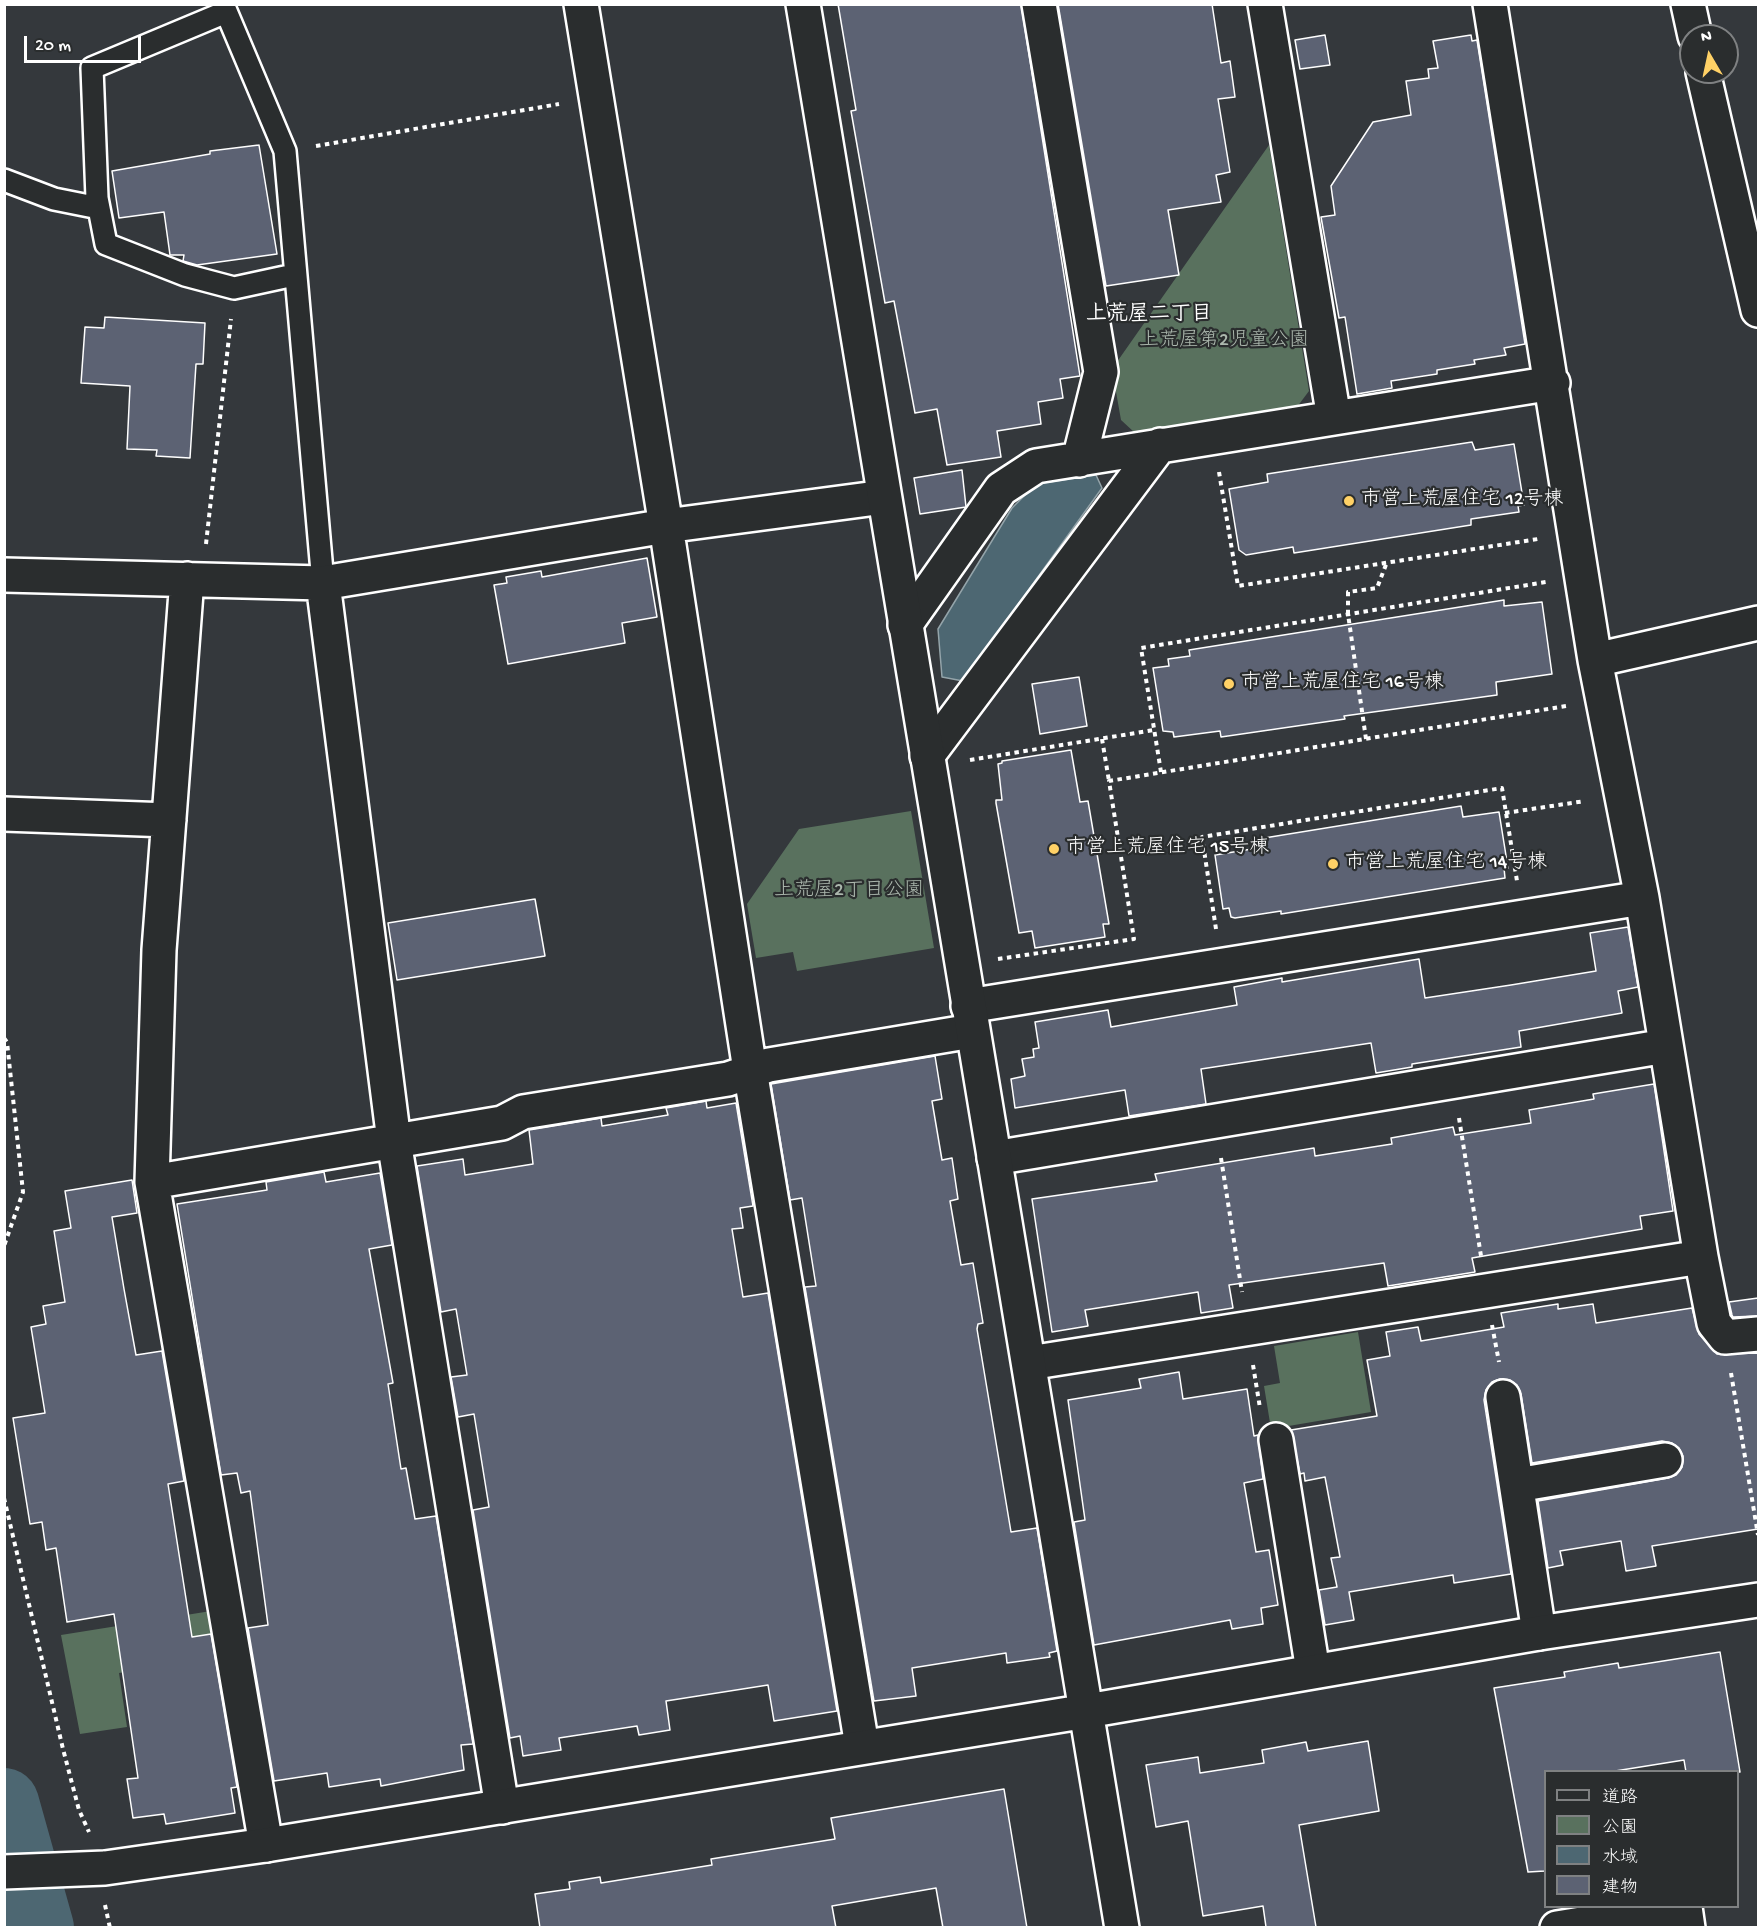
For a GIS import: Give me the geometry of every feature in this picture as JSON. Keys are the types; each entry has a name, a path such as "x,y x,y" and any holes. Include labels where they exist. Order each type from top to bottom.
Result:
{"street":[{"path":"580,4 666,526 750,1070 862,1746"},
{"path":"803,4 1122,1928"},
{"path":"1039,4 1101,372 1079,460"},
{"path":"1265,4 1334,418"},
{"path":"1490,4 1553,383 1595,660 1642,898 1714,1323 1725,1337 1758,1334"},
{"path":"1688,4 1692,24"},
{"path":"1706,84 1758,310"},
{"path":"905,626 1001,489 1036,466 1553,383"},
{"path":"927,756 1160,445"},
{"path":"4,575 323,583 666,526 884,497"},
{"path":"194,579 169,820 159,950 152,1182 266,1845"},
{"path":"323,583 394,1141 502,1807"},
{"path":"1595,660 1758,623"},
{"path":"4,814 169,820"},
{"path":"152,1182 502,1123 523,1112 728,1079 769,1065 970,1018 1524,917 1642,898"},
{"path":"994,1158 1666,1046"},
{"path":"1029,1363 1701,1257"},
{"path":"1503,1397 1539,1633"},
{"path":"1276,1440 1313,1671"},
{"path":"1517,1485 1665,1460"},
{"path":"4,1872 97,1879 266,1845 1087,1711 1539,1633 1758,1600"},
{"path":"1557,1928 1678,1908"},
{"path":"1684,1908 1688,1928"}],"lane":[{"path":"294,275 234,288 185,275 106,244 99,208 92,68 225,8 285,151 294,275 323,583"},
{"path":"4,180 54,200 99,208"}],"path":[{"path":"285,151 596,97"},
{"path":"194,579 234,288"},
{"path":"1218,460 1238,586 1539,539"},
{"path":"1537,527 1540,550"},
{"path":"1366,739 1348,614 1348,592 1377,588 1387,562"},
{"path":"1544,572 1548,594"},
{"path":"1161,772 1141,648 1546,582"},
{"path":"1108,781 1569,705 1567,694"},
{"path":"960,762 1154,730"},
{"path":"994,959 1134,939 1102,739"},
{"path":"1218,936 1202,837 1502,788 1524,917"},
{"path":"1506,813 1590,800"},
{"path":"4,1038 7,1042 23,1192 4,1246"},
{"path":"1453,1082 1503,1397"},
{"path":"1215,1121 1264,1431 1276,1440"},
{"path":"1725,1337 1758,1535"},
{"path":"4,1498 79,1810 110,1928"}],"green space":[{"name":"上荒屋第2児童公園","path":"1269,145 1309,391 1297,407 1134,432 1121,420 1112,369"},
{"name":"上荒屋2丁目公園","path":"911,811 934,948 797,971 793,952 756,958 747,904 799,829"},
{"path":"1358,1332 1371,1412 1271,1429 1264,1386 1280,1383 1274,1346"},
{"path":"211,1611 218,1657 119,1673 127,1727 80,1734 61,1635"}],"water":[{"path":"1096,475 1102,488 963,681 942,677 938,629 1012,508 1036,484"}],"building":[{"path":"838,4 1021,4 1080,376 1060,379 1063,398 1038,402 1041,424 997,431 1001,457 947,465 937,409 915,413 894,301 885,303 851,111 856,110"},
{"path":"1058,4 1212,4 1221,63 1230,61 1235,97 1218,99 1230,172 1216,175 1221,202 1168,210 1179,275 1106,286"},
{"path":"1325,35 1330,65 1300,69 1295,40"},
{"path":"1471,35 1472,41 1477,40 1525,344 1504,348 1506,355 1474,360 1475,364 1437,370 1437,374 1391,381 1392,388 1357,394 1345,317 1339,318 1321,217 1335,215 1331,186 1373,122 1411,115 1406,81 1429,78 1428,69 1438,68 1433,41"},
{"path":"259,145 277,254 197,265 183,261 184,255 170,255 164,212 119,218 112,171 210,154 210,151"},
{"path":"105,317 205,323 203,364 196,364 190,458 156,456 157,450 127,449 130,386 81,383 85,327 104,328"},
{"name":"市営上荒屋住宅 12号棟","path":"1472,442 1475,450 1514,444 1524,505 1518,506 1519,512 1471,519 1471,525 1294,553 1293,547 1246,555 1239,550 1229,489 1268,482 1267,474"},
{"path":"962,470 966,507 920,514 914,478"},
{"path":"647,558 657,617 622,623 625,643 508,664 494,585 507,583 506,577 541,571 542,577"},
{"path":"1504,600 1504,606 1542,602 1552,674 1496,682 1497,695 1344,716 1345,719 1221,737 1220,731 1174,737 1173,732 1163,731 1153,668 1169,666 1168,659 1190,656 1189,650"},
{"path":"1079,677 1087,726 1040,734 1032,684"},
{"name":"市営上荒屋住宅 15号棟","path":"1071,750 1080,802 1088,801 1109,924 1103,924 1105,937 1035,948 1032,931 1019,933 996,803 996,800 1002,800 998,764 1002,761"},
{"name":"市営上荒屋住宅 14号棟","path":"1461,806 1463,817 1499,812 1508,868 1504,868 1505,878 1281,914 1281,911 1235,918 1231,917 1229,908 1223,909 1215,855 1252,849 1252,840"},
{"path":"535,899 545,956 397,980 388,923"},
{"path":"1628,927 1638,987 1618,991 1622,1013 1519,1031 1521,1047 1412,1064 1412,1067 1376,1073 1371,1043 1201,1069 1206,1104 1129,1116 1125,1090 1015,1108 1011,1079 1025,1076 1022,1059 1034,1057 1033,1049 1039,1048 1035,1022 1108,1010 1111,1027 1237,1005 1234,987 1282,978 1282,982 1419,959 1425,998 1511,985 1596,971 1590,933"},
{"path":"935,1056 942,1099 932,1101 942,1160 952,1158 958,1199 950,1201 961,1265 973,1263 983,1323 978,1324 977,1329 1011,1532 1037,1528 1057,1651 1049,1653 1050,1657 1007,1663 1006,1653 912,1668 916,1696 874,1701 805,1287 816,1286 802,1198 790,1200 771,1084"},
{"path":"1654,1084 1673,1211 1640,1216 1642,1229 1472,1258 1475,1272 1388,1286 1384,1263 1229,1285 1233,1308 1201,1313 1198,1292 1085,1310 1088,1326 1052,1332 1032,1199 1157,1181 1155,1174 1314,1148 1315,1156 1392,1144 1391,1138 1453,1127 1455,1135 1531,1123 1529,1110 1594,1099 1593,1094"},
{"path":"706,1101 707,1108 736,1103 753,1206 740,1208 743,1228 732,1229 743,1297 768,1293 837,1711 774,1721 768,1685 666,1701 670,1730 639,1735 637,1726 559,1738 561,1750 523,1756 520,1736 510,1738 473,1510 489,1507 474,1414 458,1417 451,1377 467,1375 456,1309 441,1312 417,1166 463,1159 465,1175 533,1164 529,1130 601,1118 602,1126 668,1115 666,1108"},
{"path":"324,1172 326,1182 380,1173 392,1245 369,1249 393,1383 388,1384 401,1469 406,1468 415,1519 436,1516 473,1744 461,1745 464,1770 381,1786 380,1779 329,1787 327,1773 274,1781 248,1628 268,1625 250,1491 241,1493 237,1473 221,1475 177,1204 267,1190 266,1182"},
{"path":"132,1180 137,1213 112,1217 124,1289 136,1355 162,1351 184,1481 168,1484 192,1637 211,1634 237,1787 231,1788 235,1813 166,1824 164,1814 133,1818 127,1779 138,1778 114,1614 67,1622 56,1548 46,1550 42,1522 30,1524 13,1418 45,1413 31,1327 46,1324 43,1306 65,1302 54,1231 71,1228 65,1191"},
{"path":"1758,1298 1758,1316 1733,1317 1729,1302"},
{"path":"1558,1304 1558,1309 1593,1304 1596,1323 1692,1308 1699,1334 1717,1354 1758,1353 1758,1529 1652,1546 1656,1566 1626,1571 1621,1541 1560,1551 1563,1565 1548,1568 1538,1501 1668,1478 1676,1475 1682,1467 1683,1456 1679,1448 1672,1443 1662,1441 1532,1463 1521,1394 1517,1385 1510,1380 1500,1379 1492,1382 1486,1390 1484,1400 1511,1574 1454,1583 1453,1575 1349,1592 1354,1620 1325,1625 1319,1590 1337,1587 1331,1558 1340,1557 1325,1477 1305,1481 1304,1473 1300,1474 1291,1430 1377,1416 1367,1360 1390,1356 1386,1332 1418,1327 1421,1341 1504,1327 1501,1313"},
{"path":"1179,1372 1183,1399 1247,1389 1254,1436 1258,1435 1263,1479 1244,1483 1256,1552 1269,1550 1278,1605 1261,1608 1263,1624 1232,1629 1230,1620 1094,1645 1074,1522 1085,1520 1068,1400 1141,1388 1139,1379"},
{"path":"1720,1652 1740,1772 1739,1770 1686,1770 1684,1760 1622,1770 1544,1770 1544,1871 1528,1872 1494,1688 1565,1677 1564,1672 1618,1663 1619,1668"},
{"path":"1368,1741 1379,1811 1299,1825 1316,1927 1266,1927 1263,1906 1203,1916 1188,1821 1156,1827 1146,1765 1198,1757 1200,1773 1264,1763 1262,1750 1306,1742 1308,1751"},
{"path":"1004,1789 1027,1928 943,1928 936,1888 832,1906 836,1928 540,1928 535,1894 570,1889 569,1882 600,1877 601,1883 712,1865 711,1859 835,1839 831,1818"}],"waterway":[{"path":"4,1803 39,1928"}],"place":[{"name":"市営上荒屋住宅 12号棟","path":"1349,501"},
{"name":"市営上荒屋住宅 16号棟","path":"1229,684"},
{"name":"市営上荒屋住宅 15号棟","path":"1054,849"},
{"name":"市営上荒屋住宅 14号棟","path":"1333,864"}],"district":[{"name":"上荒屋二丁目","path":"1149,316"}]}
